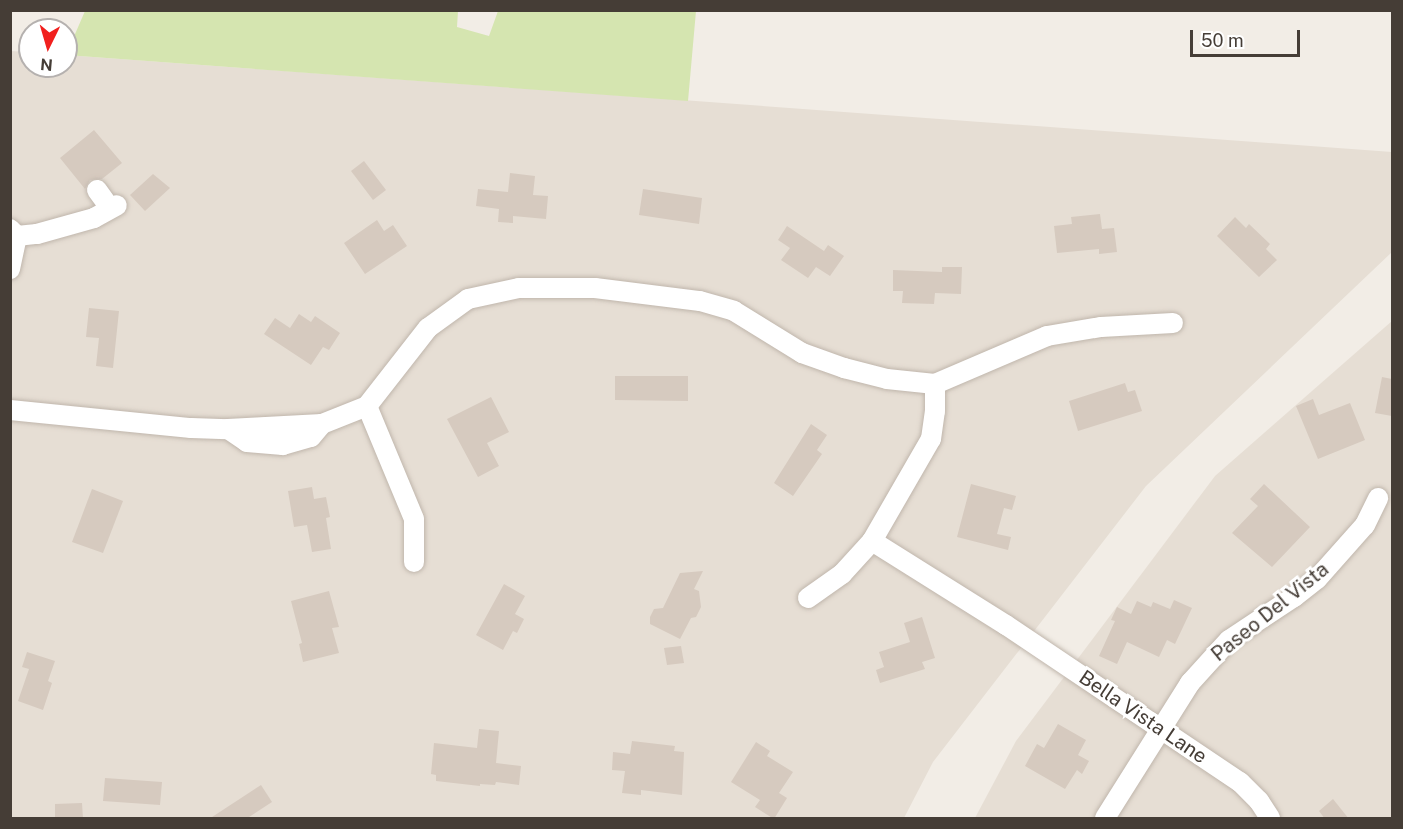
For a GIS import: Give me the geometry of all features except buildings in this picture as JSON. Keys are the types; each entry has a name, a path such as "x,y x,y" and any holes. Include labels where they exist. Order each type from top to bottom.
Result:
{"street":[{"path":"10,269 14,232 63,228 94,218 114,206 97,190"},
{"path":"10,410 228,429 247,442 283,445 311,437 322,424 367,406 428,328 468,299 519,288 595,288 700,301 734,311 802,353 844,368 887,379 935,384 1047,336 1101,327 1173,323"},
{"path":"808,598 842,574 872,541 931,439 935,384"},
{"path":"367,406 414,519 414,562"},
{"name":"Paseo Del Vista","path":"1105,819 1190,683 1229,640 1317,579 1365,525 1378,498"},
{"name":"Bella Vista Lane","path":"872,541 1006,625 1240,782 1259,801 1270,819"}],"shaded area":[{"path":"10,51 18,51 18,78 78,78 78,56 1392,152 1392,252 1146,486 933,762 904,818 11,818"},
{"path":"1392,321 1392,818 975,818 1016,741 1215,476"}],"green space":[{"path":"85,11 458,11 457,27 489,36 498,11 696,11 688,101 78,56 78,27"}]}
